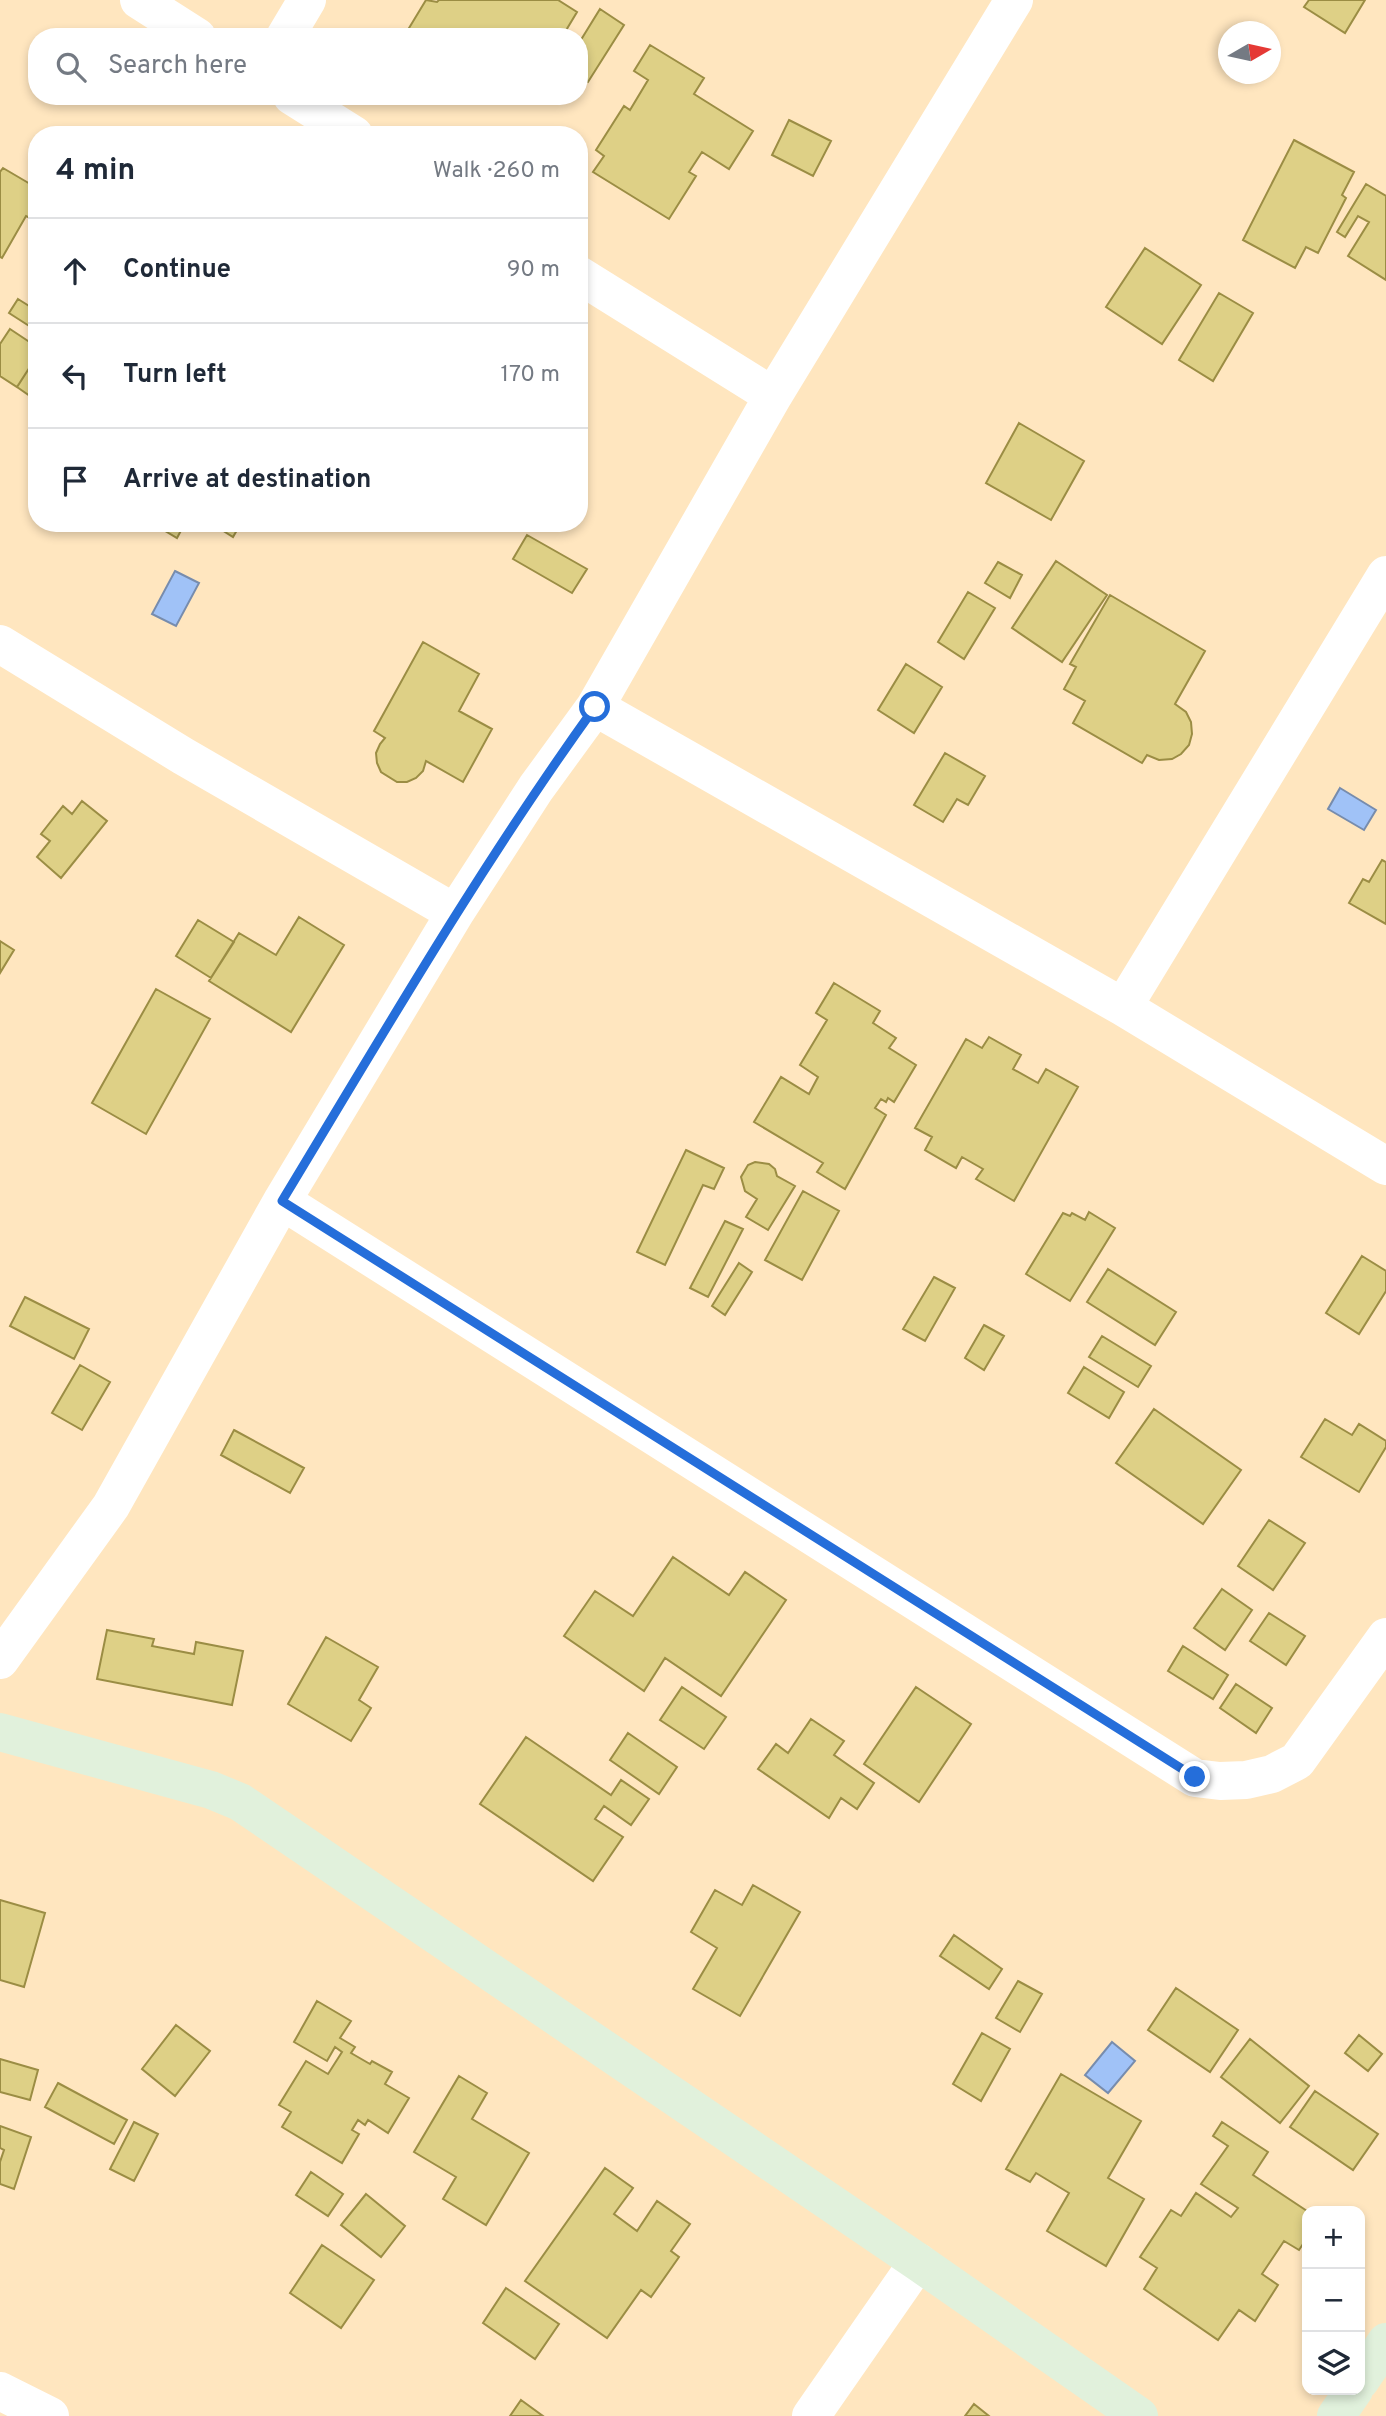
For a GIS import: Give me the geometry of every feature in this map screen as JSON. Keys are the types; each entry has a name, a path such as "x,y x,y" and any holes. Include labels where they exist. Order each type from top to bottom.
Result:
{"street":[{"path":"139,0 183,28"},
{"path":"290,28 307,0"},
{"path":"0,1660 111,1506 282,1201 456,913 536,788 595,707 773,396 1014,0"},
{"path":"306,105 340,126"},
{"path":"588,281 773,396"},
{"path":"1123,1007 1386,575"},
{"path":"0,644 183,756 456,913"},
{"path":"595,707 1123,1007 1386,1166"},
{"path":"282,1201 1195,1777 1220,1782 1246,1780 1272,1774 1297,1761 1386,1637"},
{"path":"0,1732 211,1790 240,1802 918,2262 1139,2416"},
{"path":"811,2416 918,2262"},
{"path":"1365,2374 1386,2342"},
{"path":"0,2391 50,2416"},
{"path":"1336,2416 1351,2395"}],"water":[{"path":"175,571 199,583 176,626 152,614"},
{"path":"1340,788 1376,810 1364,830 1328,809"},
{"path":"1112,2042 1135,2061 1108,2093 1085,2075"}],"building":[{"path":"426,0 558,0 577,12 567,28 409,28"},
{"path":"1309,0 1365,0 1345,33 1304,7"},
{"path":"600,9 624,25 588,82 588,28"},
{"path":"650,45 704,78 694,94 753,131 729,169 702,152 689,172 696,176 669,219 593,172 604,156 596,150 624,106 630,110 648,80 634,71"},
{"path":"789,120 831,141 813,176 772,155"},
{"path":"1294,140 1354,172 1342,195 1346,198 1318,253 1306,247 1295,268 1243,240"},
{"path":"3,168 28,183 28,217 26,216 2,258 0,257 0,172"},
{"path":"1366,184 1386,196 1386,280 1348,256 1369,222 1358,216 1345,237 1337,232"},
{"path":"1145,248 1201,285 1162,344 1106,307"},
{"path":"1219,293 1253,313 1213,381 1179,360"},
{"path":"18,299 28,305 28,325 9,313"},
{"path":"10,329 28,341 28,370 17,387 0,376 0,344"},
{"path":"28,370 28,395 17,387"},
{"path":"1019,423 1084,461 1051,520 986,483"},
{"path":"167,532 180,532 177,538"},
{"path":"527,535 587,569 572,593 513,559"},
{"path":"1056,561 1107,595 1062,662 1012,628"},
{"path":"998,562 1022,575 1010,598 985,583"},
{"path":"968,592 995,608 964,659 938,642"},
{"path":"1110,595 1205,651 1175,704 1186,712 1191,722 1192,734 1189,745 1172,759 1159,760 1147,755 1142,763 1073,723 1085,701 1064,689 1076,667 1070,664"},
{"path":"423,642 479,674 459,711 492,729 463,782 426,761 423,771 416,778 397,782 381,772 377,763 376,753 385,738 374,731"},
{"path":"906,664 942,687 914,733 878,710"},
{"path":"945,753 985,776 968,805 957,799 943,822 914,805"},
{"path":"82,801 107,821 61,878 37,857 50,841 41,834 63,806 72,814"},
{"path":"1382,860 1386,862 1386,924 1349,903 1363,879 1369,882"},
{"path":"299,917 344,945 291,1032 209,981 239,933 276,955"},
{"path":"198,920 234,942 211,978 176,956"},
{"path":"0,941 14,950 0,973"},
{"path":"834,983 880,1011 873,1023 896,1038 889,1048 916,1065 894,1102 888,1098 886,1102 881,1099 875,1108 886,1115 845,1189 817,1172 823,1163 754,1122 781,1077 809,1094 818,1077 800,1065 827,1020 816,1013"},
{"path":"156,989 210,1019 146,1134 92,1103"},
{"path":"989,1037 1021,1055 1013,1069 1038,1083 1046,1069 1078,1087 1014,1201 976,1179 983,1169 962,1157 956,1168 925,1150 932,1137 915,1128 966,1039 982,1048"},
{"path":"686,1150 724,1168 714,1189 703,1185 665,1265 637,1252"},
{"path":"755,1162 769,1164 775,1169 777,1176 795,1186 768,1230 746,1217 757,1199 745,1191 741,1177 748,1165"},
{"path":"803,1191 839,1211 802,1280 765,1260"},
{"path":"1089,1212 1115,1228 1070,1301 1026,1274 1063,1213 1070,1216 1072,1213 1085,1220"},
{"path":"725,1221 743,1229 708,1297 690,1288"},
{"path":"1362,1256 1386,1271 1386,1291 1359,1334 1326,1313"},
{"path":"739,1263 752,1272 725,1315 712,1306"},
{"path":"1108,1269 1176,1312 1155,1345 1087,1302"},
{"path":"934,1277 955,1288 925,1341 903,1329"},
{"path":"25,1297 89,1329 74,1359 10,1326"},
{"path":"984,1325 1004,1336 984,1370 965,1358"},
{"path":"1102,1336 1151,1366 1138,1387 1089,1357"},
{"path":"80,1365 110,1382 82,1430 52,1413"},
{"path":"1084,1367 1124,1392 1109,1418 1068,1393"},
{"path":"1154,1409 1241,1470 1203,1524 1116,1463"},
{"path":"1325,1419 1352,1435 1359,1424 1386,1441 1386,1447 1359,1492 1301,1457"},
{"path":"234,1430 304,1468 290,1493 221,1455"},
{"path":"1269,1520 1305,1543 1273,1590 1238,1566"},
{"path":"673,1557 729,1595 745,1572 786,1600 721,1696 665,1658 644,1691 564,1636 595,1591 633,1616"},
{"path":"1222,1589 1252,1610 1225,1650 1194,1628"},
{"path":"1269,1613 1305,1636 1286,1665 1250,1641"},
{"path":"107,1630 154,1639 152,1646 194,1654 196,1642 243,1651 232,1705 97,1679"},
{"path":"326,1637 378,1667 359,1700 371,1708 351,1741 288,1704"},
{"path":"1183,1646 1228,1675 1213,1699 1168,1671"},
{"path":"1236,1684 1272,1708 1256,1733 1220,1708"},
{"path":"682,1687 726,1717 704,1749 660,1720"},
{"path":"916,1687 971,1724 919,1802 864,1764"},
{"path":"811,1719 844,1741 834,1755 874,1783 857,1809 841,1798 829,1818 758,1769 776,1744 788,1753"},
{"path":"628,1733 677,1767 659,1794 610,1760"},
{"path":"526,1737 611,1795 621,1780 649,1799 631,1825 604,1806 595,1819 623,1837 593,1881 480,1804"},
{"path":"753,1885 800,1912 740,2016 693,1989 717,1948 691,1932 715,1890 742,1905"},
{"path":"0,1900 45,1913 24,1987 0,1980"},
{"path":"954,1935 1002,1969 989,1989 940,1956"},
{"path":"1018,1981 1042,1994 1020,2032 996,2018"},
{"path":"1176,1988 1238,2030 1210,2072 1148,2030"},
{"path":"317,2001 351,2021 340,2038 355,2047 351,2053 392,2072 385,2084 409,2098 388,2133 368,2120 365,2125 358,2120 352,2130 359,2134 342,2163 282,2127 291,2112 279,2105 306,2061 328,2074 342,2052 335,2047 327,2061 294,2042"},
{"path":"176,2025 210,2051 175,2096 142,2069"},
{"path":"982,2033 1010,2049 981,2101 953,2084"},
{"path":"1359,2035 1382,2054 1368,2071 1345,2053"},
{"path":"1250,2039 1309,2086 1280,2123 1221,2077"},
{"path":"0,2059 38,2070 30,2100 0,2092"},
{"path":"1061,2074 1141,2121 1108,2178 1144,2199 1106,2266 1047,2231 1069,2193 1036,2173 1030,2182 1006,2169"},
{"path":"459,2076 487,2093 472,2119 529,2153 486,2225 443,2199 456,2177 414,2152"},
{"path":"58,2083 127,2120 114,2144 45,2107"},
{"path":"1315,2091 1378,2134 1353,2170 1290,2127"},
{"path":"134,2122 158,2134 134,2181 110,2169"},
{"path":"1222,2122 1268,2152 1253,2175 1302,2208 1302,2246 1299,2250 1284,2241 1262,2274 1278,2285 1255,2321 1239,2310 1218,2340 1144,2289 1157,2268 1140,2257 1171,2210 1181,2216 1196,2193 1231,2217 1238,2208 1201,2184 1228,2146 1213,2136"},
{"path":"0,2126 31,2137 14,2189 0,2184 0,2162 4,2150 0,2148"},
{"path":"605,2168 633,2188 614,2214 637,2231 657,2201 690,2224 671,2251 679,2257 651,2297 641,2290 607,2338 525,2281"},
{"path":"311,2172 343,2194 328,2216 296,2195"},
{"path":"366,2194 405,2226 381,2257 341,2225"},
{"path":"322,2245 374,2280 341,2328 290,2293"},
{"path":"506,2288 559,2324 535,2359 483,2323"},
{"path":"521,2400 543,2416 510,2416"},
{"path":"974,2404 989,2416 965,2416"}],"route":[{"path":"595,707 536,788 456,913 282,1201 1195,1777"}]}
